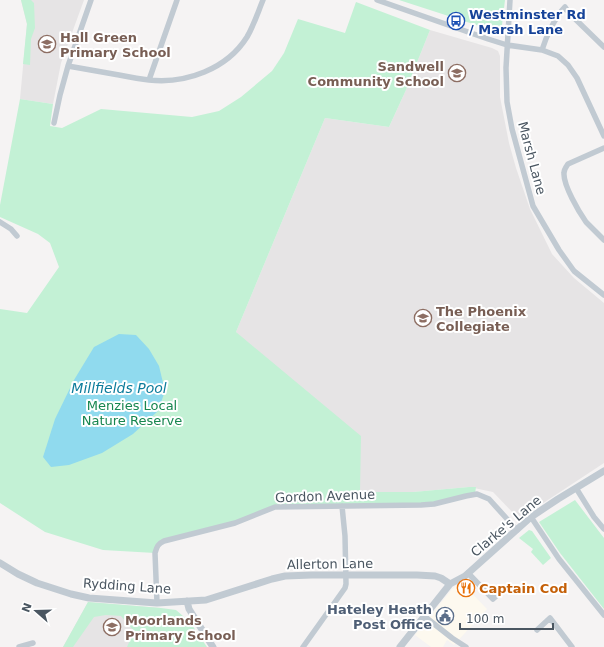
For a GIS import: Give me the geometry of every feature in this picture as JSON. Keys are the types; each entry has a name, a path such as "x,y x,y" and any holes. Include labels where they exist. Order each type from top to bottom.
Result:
{"street":[{"path":"54,123 68,66 91,0"},
{"path":"149,80 177,0"},
{"path":"68,66 149,80 168,80 197,75 212,69 227,60 234,53 252,29 263,0"},
{"path":"377,0 507,45 542,50 558,56 565,61 577,78 602,125 604,136"},
{"name":"Marsh Lane","path":"510,0 506,68 507,102 533,206 559,250 574,271 604,295"},
{"path":"561,0 569,13 604,46"},
{"path":"542,50 559,12 565,7"},
{"path":"604,148 568,164 565,168 564,175 568,190 580,212 604,240"},
{"path":"0,222 11,229 18,236"},
{"name":"Clarke's Lane","path":"450,584 467,574 531,517 604,471"},
{"path":"576,488 604,530"},
{"name":"Gordon Avenue","path":"156,602 155,553 156,547 159,543 235,524 275,507 421,505 434,504 478,494 489,500 517,530"},
{"path":"303,647 345,588 345,536 342,506"},
{"path":"531,517 559,559 604,615"},
{"name":"Rydding Lane","path":"0,563 37,583 71,594 86,597 156,602 187,601"},
{"path":"467,574 493,599 502,591"},
{"name":"Allerton Lane","path":"187,601 206,600 286,576 417,575 435,576 450,584"},
{"path":"400,647 450,584"},
{"path":"187,601 189,609 213,647"},
{"path":"424,616 466,647"},
{"path":"537,630 550,618 572,647"},
{"path":"19,647 33,643"}],"shaded area":[{"name":"Hall Green Primary School","path":"21,0 84,0 61,63 53,104 20,99 27,24"},
{"name":"The Phoenix Collegiate","path":"430,30 498,51 500,56 500,97 509,143 530,209 552,254 574,278 604,303 604,463 519,519 493,492 469,487 413,492 360,492 236,332 325,118 389,127 406,90"},
{"path":"461,582 487,609 454,645 447,640 443,647 431,647 415,635 452,589"},
{"name":"Moorlands Primary School","path":"88,602 161,608 140,647 63,647"}],"green space":[{"path":"21,0 31,0 34,3 35,28 31,39 30,65 23,64 27,24"},
{"path":"399,0 505,0 501,33"},
{"name":"Menzies Local Nature Reserve","path":"356,2 430,30 406,90 389,127 325,118 236,332 361,436 360,492 413,492 476,487 475,494 434,504 275,507 235,523 164,541 155,553 103,550 45,532 0,503 0,309 27,313 59,267 50,243 38,234 0,217 0,205 20,99 53,104 50,126 62,128 101,109 192,117 219,111 241,97 272,71 284,53 298,19 345,33"},
{"path":"575,500 604,538 604,609 560,553 539,522"},
{"path":"529,530 532,531 551,558 543,565 531,552 533,549 519,538"},
{"path":"88,602 176,610 190,622 207,647 127,647 134,631 121,616 106,615 94,617 73,647 63,647"}],"water":[{"name":"Millfields Pool","path":"119,334 136,335 149,349 159,366 165,391 158,411 133,434 102,453 69,465 51,467 43,457 55,419 74,380 94,347"}],"place":[{"name":"Westminster Rd / Marsh Lane","path":"456,21"},
{"name":"Hall Green Primary School","path":"47,44"},
{"name":"Sandwell Community School","path":"457,73"},
{"name":"The Phoenix Collegiate","path":"423,318"},
{"name":"Captain Cod","path":"466,588"},
{"name":"Hateley Heath Post Office","path":"445,616"},
{"name":"Moorlands Primary School","path":"112,627"}]}
